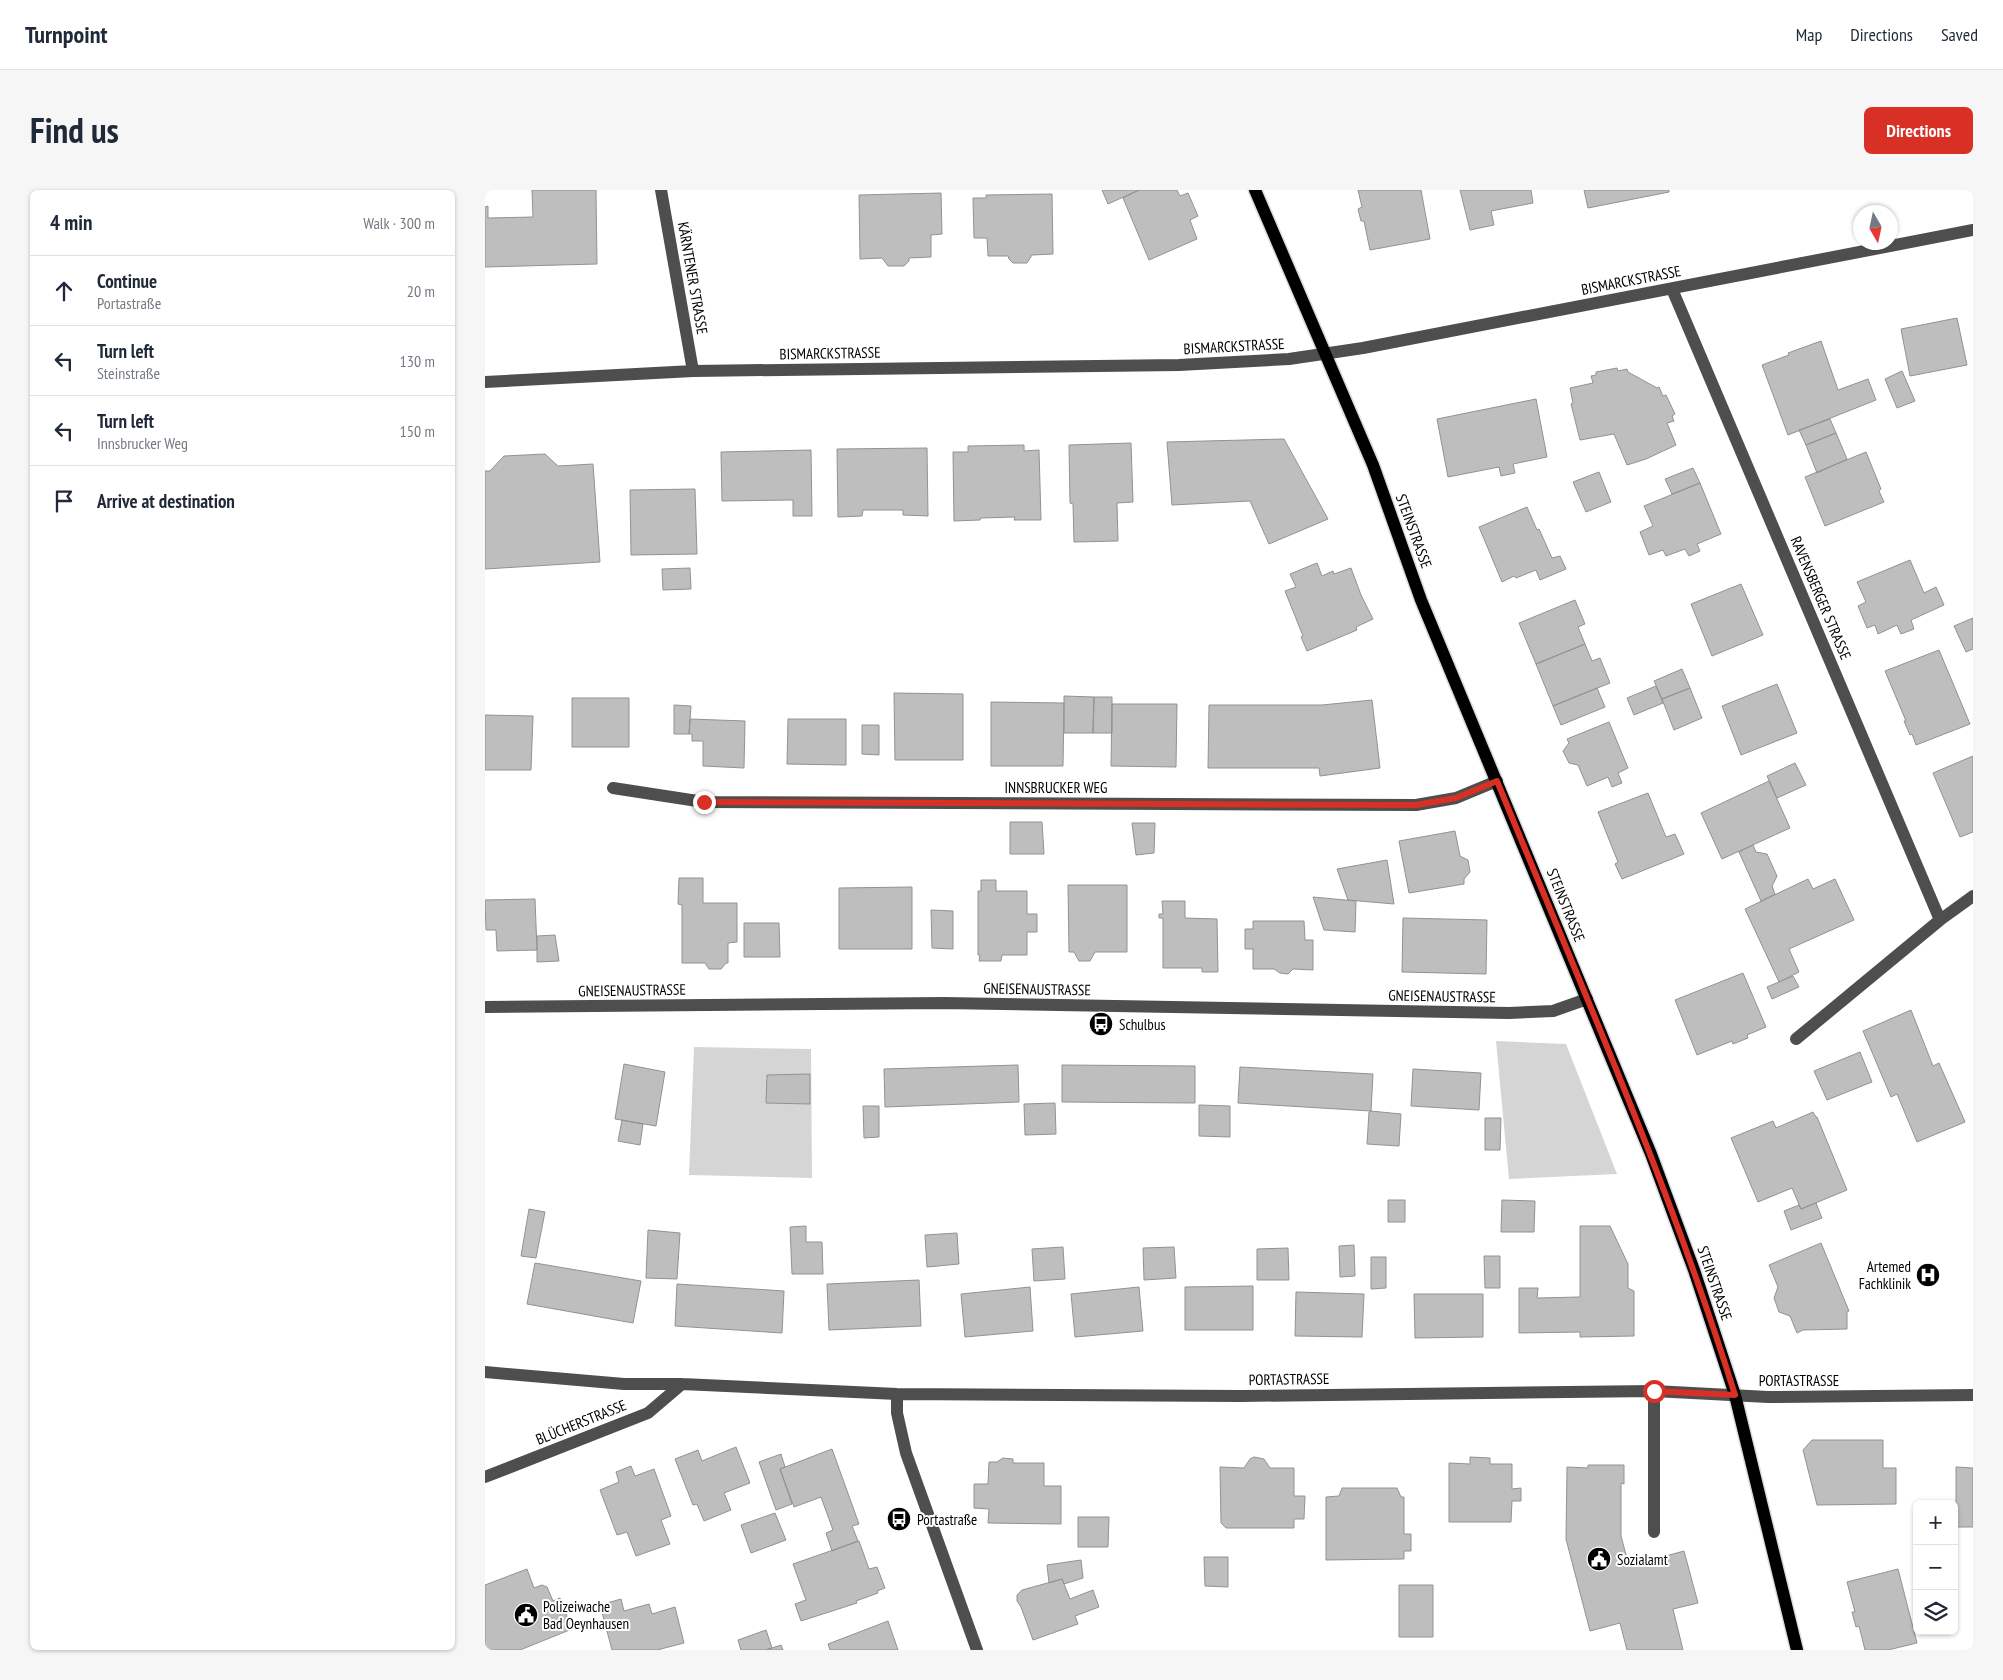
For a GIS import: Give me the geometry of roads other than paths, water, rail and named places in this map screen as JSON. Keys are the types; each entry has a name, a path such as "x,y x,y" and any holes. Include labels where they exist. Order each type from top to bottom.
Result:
{"main road":[{"name":"STEINSTRASSE","path":"1255,190 1327,353 1373,465 1421,600 1655,1163 1695,1270 1735,1395 1797,1650"}],"street":[{"name":"KÄRNTENER STRASSE","path":"661,190 693,371"},
{"name":"BISMARCKSTRASSE","path":"485,382 693,371 1179,365 1289,359 1672,289 1973,230"},
{"name":"RAVENSBERGER STRASSE","path":"1672,289 1940,920"},
{"name":"INNSBRUCKER WEG","path":"613,788 704,802 1416,805 1456,798 1497,781"},
{"path":"1795,1039 1940,920 1973,896"},
{"name":"GNEISENAUSTRASSE","path":"485,1008 944,1003 1509,1014 1553,1011 1587,999"},
{"name":"PORTASTRASSE","path":"485,1372 624,1384 682,1384 897,1394 1251,1396 1654,1391 1768,1397 1973,1395"},
{"name":"BLÜCHERSTRASSE","path":"485,1477 648,1412 682,1384"},
{"path":"1653,1532 1654,1391"},
{"path":"897,1394 897,1413 906,1453 977,1650"}],"place":[{"name":"Schulbus","path":"1101,1024"},
{"name":"Artemed Fachklinik","path":"1928,1275"},
{"name":"Portastraße","path":"899,1519"},
{"name":"Sozialamt","path":"1599,1559"},
{"name":"Polizeiwache Bad Oeynhausen","path":"526,1615"}]}
